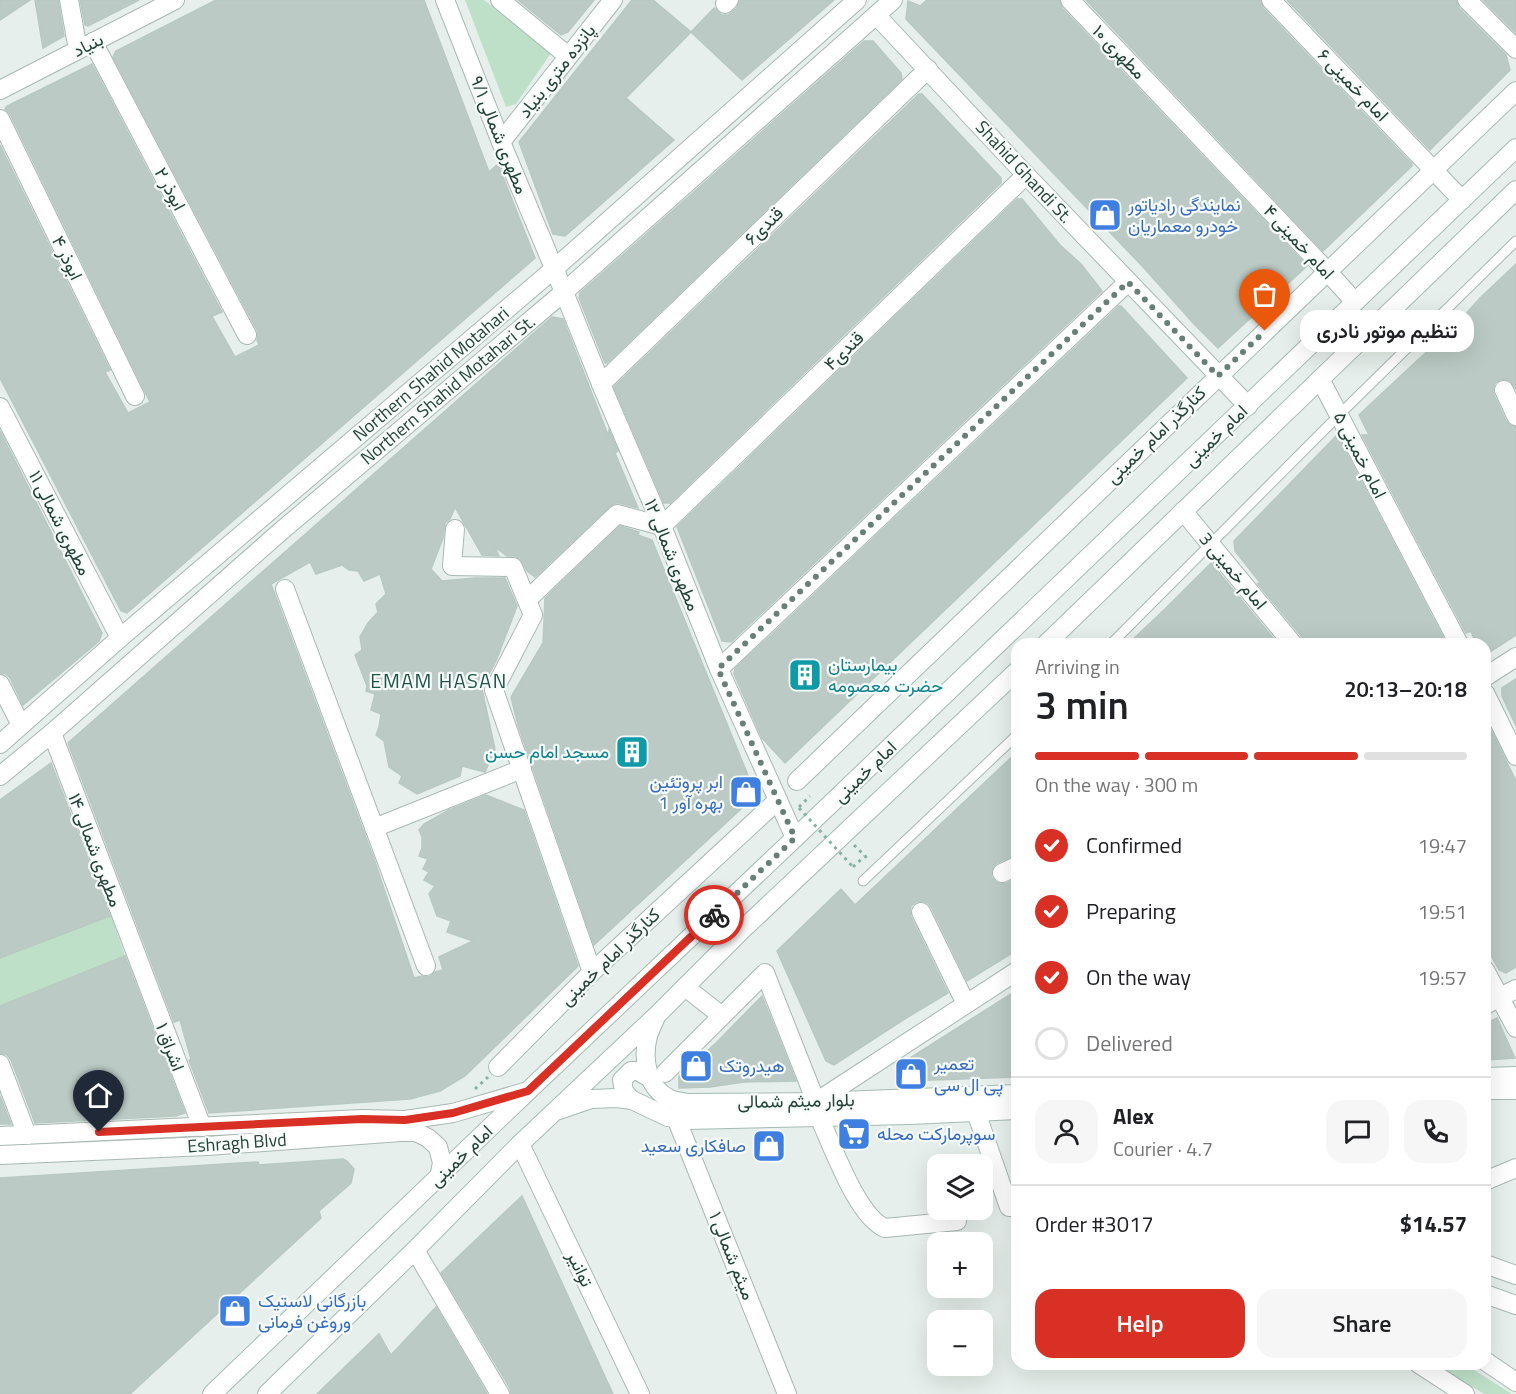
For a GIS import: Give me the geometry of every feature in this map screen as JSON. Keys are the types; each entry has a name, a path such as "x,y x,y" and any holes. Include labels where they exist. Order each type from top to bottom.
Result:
{"street":[{"name":"ابوذر ۲","path":"69,0 86,46 247,335"},
{"name":"بنیاد","path":"0,90 175,0"},
{"name":"مطهری شمالی ۹/۱","path":"444,0 554,269"},
{"path":"500,0 568,56"},
{"name":"پانزده متری بنیاد","path":"501,142 613,0"},
{"name":"Northern Shahid Motahari","path":"0,744 554,269 857,0"},
{"name":"Northern Shahid Motahari St.","path":"0,776 280,532 564,292 893,0"},
{"name":"مطهری ۱۰","path":"1070,0 1168,103"},
{"name":"امام خمینی ۶","path":"1271,0 1462,200"},
{"path":"1467,0 1516,49"},
{"name":"Shahid Ghandi St.","path":"876,15 1248,406"},
{"name":"قندی۶","path":"600,384 928,69"},
{"name":"کنارگذر امام خمینی","path":"797,781 1516,91"},
{"name":"امام خمینی ۴","path":"1168,103 1355,303"},
{"name":"ابوذر ۴","path":"0,119 135,396"},
{"name":"امام خمینی","path":"212,1394 1516,148"},
{"name":"قندی۴","path":"662,526 1026,175"},
{"name":"امام خمینی","path":"1052,638 1516,190"},
{"name":"مطهری شمالی ۱۲","path":"554,269 600,384 662,526 718,669 795,838"},
{"path":"718,669 1128,282"},
{"name":"امام خمینی ۵","path":"1320,379 1456,638"},
{"path":"1504,390 1516,416"},
{"name":"مطهری شمالی ۱۱","path":"2,418 120,639"},
{"name":"امام خمینی 3","path":"1183,511 1288,637"},
{"path":"527,600 617,514 662,526"},
{"path":"455,529 452,566 513,567 533,615 494,690 592,972"},
{"path":"285,589 426,966"},
{"path":"1491,673 1516,657"},
{"name":"امام خمینی","path":"267,1394 520,1144 1011,677"},
{"path":"0,684 21,725"},
{"path":"1491,705 1516,756"},
{"name":"مطهری شمالی ۱۴","path":"52,733 139,966"},
{"path":"374,828 522,769"},
{"name":"کنارگذر امام خمینی","path":"498,1067 592,972 778,800"},
{"path":"921,912 966,1004"},
{"name":"اشراق ۱","path":"139,966 202,1127 207,1146"},
{"path":"657,1076 765,973 818,1109 855,1195 874,1221 885,1228 957,1221"},
{"path":"818,1109 1011,975"},
{"path":"685,987 722,1016"},
{"path":"1516,989 1492,1002 1516,1028"},
{"path":"656,1016 648,1035 645,1052 648,1073 657,1076"},
{"path":"0,1064 27,1135 31,1153"},
{"path":"631,1100 624,1091 622,1080 631,1071 657,1076"},
{"name":"بلوار میثم شمالی","path":"657,1076 659,1092 671,1100 688,1103 818,1109 976,1112 1011,1110"},
{"path":"1491,1077 1516,1076"},
{"path":"1491,1090 1516,1090"},
{"name":"Eshragh Blvd","path":"0,1136 362,1119 405,1120 453,1113 528,1091"},
{"name":"بلوار میثم شمالی","path":"555,1112 602,1098 631,1100 668,1117 686,1120 1011,1094"},
{"path":"976,1112 1011,1201"},
{"name":"میثم شمالی ۱","path":"676,1118 787,1394"},
{"name":"Eshragh Blvd","path":"0,1155 207,1146 416,1132 428,1138 438,1147 442,1163 439,1178"},
{"name":"توانیر","path":"520,1144 640,1394"},
{"path":"1491,1178 1516,1168"},
{"path":"415,1250 500,1394"},
{"path":"1491,1266 1516,1275"},
{"path":"1491,1296 1516,1305"},
{"path":"1491,1366 1516,1382"},
{"path":"1428,1370 1465,1394"}],"lane":[{"path":"1117,638 1516,241"},
{"path":"863,881 1011,741"}],"path":[{"path":"810,796 799,808 853,867 866,856"},
{"path":"844,835 877,868"}],"green space":[{"path":"465,0 484,0 551,53 516,104 506,107"},
{"path":"111,915 125,956 0,1006 0,958"},
{"path":"1445,1370 1474,1370 1512,1394 1484,1394"}],"building":[{"path":"0,0 30,0 0,20"},
{"path":"35,0 58,0 64,36 43,48"},
{"path":"80,0 139,0 88,26 85,25"},
{"path":"216,0 424,0 489,172 498,164 535,258 127,613 121,611 0,378 0,145 110,370 105,372 128,413 150,402 10,114 5,109 92,64 222,312 212,316 235,357 259,345 257,330 113,57 116,51"},
{"path":"518,0 594,0 568,32 561,35"},
{"path":"632,0 653,0 691,32 626,98 674,140 565,236 553,234 519,142"},
{"path":"740,0 834,0 742,80 691,32 714,8 722,15 728,15 737,8"},
{"path":"927,0 1059,0 1062,8 1307,266 1218,348 906,19 908,1 920,6"},
{"path":"1086,0 1260,0 1263,8 1412,166 1323,251"},
{"path":"1287,0 1456,0 1459,8 1506,55 1510,70 1430,150"},
{"path":"1483,0 1516,0 1516,33"},
{"path":"864,41 873,41 901,73 902,79 605,363 579,298 580,293"},
{"path":"919,94 922,94 1001,178 1001,183 670,503 664,503 614,387"},
{"path":"1017,199 1022,199 1060,245 1081,264 1102,291 731,642 722,641 677,527"},
{"path":"1516,264 1516,389 1511,381 1504,379 1495,383 1493,390 1506,421 1516,427 1516,635 1491,651 1491,638 1474,638 1471,631 1466,633 1362,435 1369,435 1359,415 1439,340 1440,343 1480,298"},
{"path":"1119,306 1187,378 785,763 762,738 734,674 735,669"},
{"path":"552,317 563,319 608,435 609,430 618,451 615,453 638,508 619,503 610,506 535,577 527,571 520,558 507,556 495,547 499,556 482,555 455,507 450,519 445,523 443,538 431,569 442,581 505,578 517,606 488,676 478,671 495,749 485,772 462,766 460,776 417,794 399,783 402,776 389,767 384,741 376,735 381,714 371,710 375,694 366,691 367,686 355,655 362,650 360,637 378,612 376,604 386,594 380,574 364,581 358,571 349,570 342,565 316,574 310,562 271,584 374,859 414,978 429,977 443,970 439,957 473,941 447,932 451,921 437,916 429,894 435,886 424,880 429,872 423,869 428,859 419,856 422,837 419,830 424,824 449,810 486,795 524,810 578,966 465,1076 440,1091 410,1099 209,1113 189,1060 191,1059 180,1020 174,1022 68,743"},
{"path":"0,431 102,633 99,641 23,705 10,678 0,673"},
{"path":"1337,435 1443,638 1302,638 1257,583 1262,585 1235,551 1234,541"},
{"name":"مسجد امام حسن","path":"620,526 639,532 638,535 652,540 756,795 594,945 518,725 511,697 543,643 545,598"},
{"path":"1211,563 1273,638 1134,638"},
{"path":"1516,679 1516,726 1502,696 1502,688"},
{"path":"1491,730 1516,781 1516,967 1506,973 1499,970 1491,955"},
{"path":"1011,758 1011,857 997,863 991,873 992,878 1000,884 1011,881 1011,954 967,981 931,907 922,901 916,902 911,906 911,917 948,993 834,1065 826,1061 777,951 841,889 855,905"},
{"path":"51,763 110,916 0,958 0,800"},
{"path":"125,956 185,1113 176,1116 35,1123 11,1060 7,1055 0,1053 0,1006"},
{"path":"1011,994 1011,1077 905,1081 901,1079 899,1065"},
{"path":"762,996 796,1081 744,1082 710,1087 679,1088 679,1076 716,1043"},
{"path":"1497,1018 1515,1058 1491,1060 1491,1021"},
{"path":"0,1096 11,1124 0,1124"},
{"name":"صافکاری سعید","path":"776,1136 780,1150 762,1155 758,1142"},
{"path":"343,1159 354,1169 351,1183 319,1211 321,1218 130,1394 0,1394 0,1178"},
{"path":"522,1196 613,1394 511,1394 510,1388 441,1273"},
{"path":"436,1307 487,1394 317,1394 379,1334 391,1355"}],"way so far":[{"path":"714,915 795,838 718,669 1128,282 1218,376 1265,331"}],"place":[{"name":"نمایندگی رادیاتور خودرو معماریان","path":"1105,215"},
{"name":"تنظیم موتور نادری","path":"1265,331"},
{"name":"بیمارستان حضرت معصومه","path":"805,675"},
{"name":"مسجد امام حسن","path":"632,752"},
{"name":"ابر پروتئین بهره آور 1","path":"746,792"},
{"name":"هیدروتک","path":"696,1066"},
{"name":"تعمیر پی ال سی","path":"911,1074"},
{"name":"سوپرمارکت محله","path":"854,1134"},
{"name":"صافکاری سعید","path":"769,1146"},
{"name":"بازرگانی لاستیک وروغن فرمانی","path":"235,1311"}],"district":[{"name":"EMAM HASAN","path":"439,681"}],"route":[{"path":"99,1132 362,1119 405,1120 453,1113 528,1091 714,915"}]}
